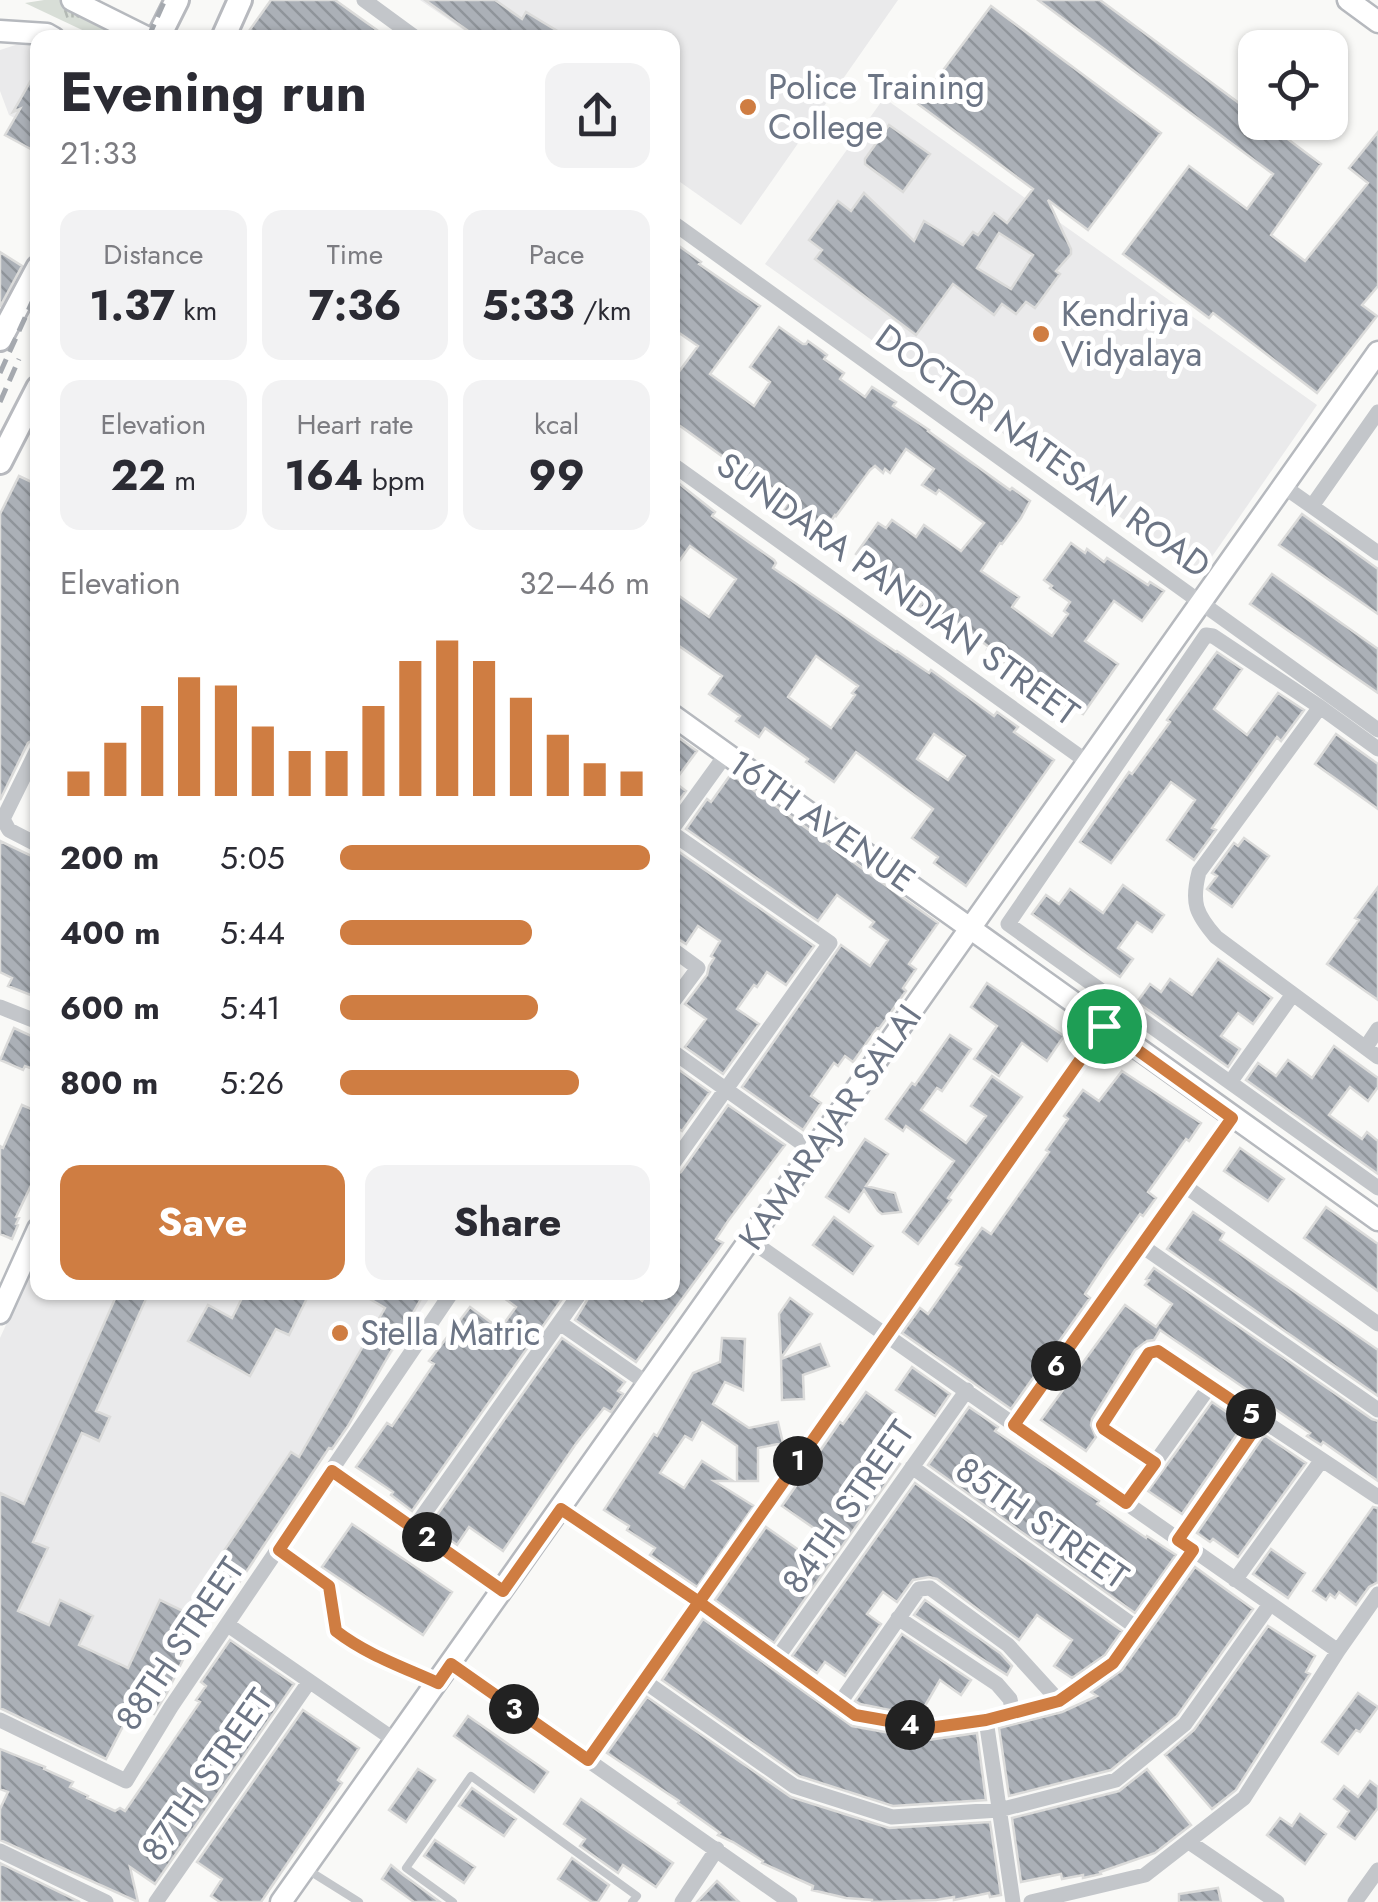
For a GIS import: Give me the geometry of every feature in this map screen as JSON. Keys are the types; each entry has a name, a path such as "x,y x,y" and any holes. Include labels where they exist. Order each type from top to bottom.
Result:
{"main road":[{"path":"162,30 176,0"},
{"path":"227,30 240,0"},
{"path":"0,340 30,283"},
{"path":"0,462 30,404"}],"street":[{"path":"72,0 133,30"},
{"path":"364,0 403,30"},
{"path":"1348,0 1378,22"},
{"path":"0,32 30,33"},
{"name":"DOCTOR NATESAN ROAD","path":"680,228 1378,730"},
{"name":"KAMARAJAR SALAI","path":"282,1902 1378,352"},
{"path":"1312,506 1378,414"},
{"name":"SUNDARA PANDIAN STREET","path":"680,470 1089,763"},
{"path":"1283,486 1378,553"},
{"path":"1378,749 1214,636 1206,635 1008,924 1378,1188"},
{"path":"1320,707 1199,872 1194,888 1197,914 1216,938 1372,1052 1378,1029"},
{"name":"16TH AVENUE","path":"680,720 1378,1220"},
{"path":"680,820 727,753"},
{"path":"30,764 3,819 4,826 30,841"},
{"path":"680,837 830,944 680,1153"},
{"path":"680,955 698,968 680,992"},
{"path":"1232,1081 1293,994"},
{"path":"0,1007 30,1019"},
{"path":"588,1760 1104,1026"},
{"path":"680,1056 814,1152"},
{"path":"1014,1425 1232,1118"},
{"path":"1185,1186 1378,1324"},
{"path":"750,1240 1338,1652"},
{"path":"1142,1246 1378,1410"},
{"path":"0,1314 30,1247"},
{"name":"88TH STREET","path":"0,1720 126,1781 170,1707 447,1300"},
{"path":"414,1528 575,1300"},
{"path":"560,1322 648,1384"},
{"path":"1155,1463 1102,1425 1146,1356 1158,1351 1378,1498"},
{"path":"1126,1503 1210,1386"},
{"name":"84TH STREET","path":"777,1658 967,1390"},
{"path":"1178,1540 1261,1420"},
{"path":"1235,1580 1321,1461"},
{"name":"85TH STREET","path":"912,1468 1138,1628"},
{"path":"332,1471 503,1591"},
{"path":"561,1509 699,1602 855,1715 929,1728 986,1720 1059,1701 1113,1663 1193,1550"},
{"path":"839,1704 918,1589 924,1587 1008,1645 1059,1701"},
{"path":"1030,1902 1146,1874 1244,1798 1378,1594"},
{"path":"644,1681 794,1786 892,1817 999,1810 1116,1780 1184,1724 1270,1604"},
{"path":"898,1618 997,1684 1010,1700 1013,1713"},
{"path":"228,1625 396,1742"},
{"path":"451,1664 790,1902"},
{"name":"87TH STREET","path":"156,1902 308,1682"},
{"path":"986,1720 1013,1902"},
{"path":"1189,1842 1277,1902"},
{"path":"682,1902 717,1849"},
{"path":"0,1851 106,1902"},
{"path":"1355,1902 1378,1870"}],"lane":[{"path":"279,1550 329,1586 336,1631 375,1656 438,1683"},
{"path":"453,1902 406,1868 471,1776 637,1896 632,1902"},
{"path":"306,1868 359,1902"}],"shaded area":[{"name":"Police Training College","path":"420,0 898,0 741,225 680,182 680,30 464,30"},
{"path":"30,40 30,126 9,115 0,91 0,50"},
{"name":"Kendriya Vidyalaya","path":"884,98 1317,405 1200,574 765,264"},
{"path":"30,1272 30,1300 428,1300 145,1715 0,1643 0,1338"}],"green space":[{"path":"67,0 120,30 82,30 25,3"}],"building":[{"path":"271,0 335,0 377,30 250,30"},
{"path":"425,0 495,0 522,19 526,12 556,30 467,30"},
{"path":"1038,0 1100,0 1238,102 1238,140 1289,140 1321,164 1271,235 1305,261 1368,183 1349,168 1378,132 1378,286 1362,305 1377,316 1317,393 1213,313 1209,318 1123,254 1189,166 1247,209 1273,174"},
{"path":"991,6 1161,133 1088,230 1048,200 1071,254 1056,271 1060,274 1035,308 1026,302 1016,314 1002,304 994,315 953,284 916,335 815,259 822,250 809,240 838,201 851,211 864,193 914,241 924,221 963,245 973,232 978,235 994,213 1007,223 1033,189 918,104","holes":["999,233 1033,255 1011,289 977,268"]},
{"path":"30,82 30,149 5,135 20,109 13,112"},
{"path":"889,125 930,154 903,192 865,164"},
{"path":"680,247 760,306 710,374 754,406 770,382 750,367 779,327 827,355 824,359 844,373 840,379 865,397 872,387 896,402 893,406 1030,501 981,571 1019,597 1012,607 1052,636 1068,614 1064,611 1070,602 1044,580 1071,543 1104,562 1107,558 1164,591 1142,621 1114,601 1085,641 1118,664 1083,714 1070,706 1065,713 1054,705 1056,701 987,650 989,647 948,617 944,623 920,606 923,602 856,554 878,523 886,528 892,520 916,537 924,525 961,551 984,523 939,490 936,494 922,485 934,469 906,449 890,473 875,466 836,516 828,525 824,522 816,534 783,510 789,501 680,426 680,370 698,346 680,334"},
{"path":"0,252 22,266 0,307"},
{"path":"19,476 30,481 30,742 0,800 0,514"},
{"path":"680,484 715,512 712,516 774,560 773,568 896,652 929,673 931,670 994,716 997,712 1018,727 1014,732 1054,760 966,886 934,863 938,857 912,838 933,809 925,803 856,752 834,782 765,728 759,737 736,721 740,716 709,694 722,676 680,647 680,597 709,617 736,579 690,546 680,560","holes":["816,656 858,686 831,728 788,697","934,734 965,756 948,780 917,759"]},
{"path":"1302,514 1378,569 1378,614 1279,545"},
{"path":"1272,574 1378,649 1378,693 1250,604"},
{"path":"1217,652 1242,669 1214,709 1247,735 1278,693 1304,710 1281,741 1277,737 1194,860 1167,840 1195,800 1171,782 1111,863 1080,842"},
{"path":"1336,734 1378,764 1378,809 1315,764"},
{"path":"680,739 697,751 680,774"},
{"path":"731,774 938,923 909,964 916,969 903,988 906,991 879,1029 853,1062 845,1056 838,1066 834,1063 811,1096 821,1103 803,1130 742,1087 841,945 870,966 888,940 870,927 874,922 837,895 818,921 686,829"},
{"path":"1244,838 1269,856 1232,907 1207,889 1217,876 1212,873 1234,843 1238,846"},
{"path":"0,841 30,855 30,995 8,986 12,978 0,972"},
{"path":"680,853 814,946 786,985 767,972 757,987 754,985 737,1009 759,1024 723,1074 685,1047 706,1019 685,1004 707,975 714,958 711,956 720,941 698,926 686,944 680,940"},
{"path":"1123,885 1164,915 1152,932 1137,922 1118,948 1133,959 1120,977 1032,914 1046,895 1059,904 1070,889 1103,913"},
{"path":"1378,887 1378,1000 1327,964"},
{"path":"1218,959 1272,998 1253,1024 1238,1013 1221,1036 1240,1049 1228,1067 1137,1002 1150,984 1161,992 1170,979 1192,995"},
{"path":"987,983 1064,1036 1047,1061 1022,1043 999,1076 974,1059 997,1026 971,1007"},
{"path":"14,1028 30,1035 30,1068 25,1066 23,1070 0,1060"},
{"path":"950,1035 971,1049 942,1091 937,1088 921,1110 966,1143 986,1116 971,1106 992,1076 1022,1097 918,1244 903,1232 954,1161 906,1126 903,1131 886,1119"},
{"path":"1334,1046 1378,1078 1378,1087 1368,1101 1350,1087 1329,1115 1362,1139 1367,1132 1378,1141 1378,1174 1246,1080 1258,1063 1276,1076 1288,1060 1312,1078"},
{"path":"680,1071 710,1092 680,1130"},
{"path":"1122,1071 1201,1123 1148,1192 1156,1198 1106,1262 1085,1294 1090,1298 1011,1409 902,1333 920,1308 928,1314 982,1228 991,1234 1049,1152 1046,1150 1068,1119 1064,1116 1083,1090 1099,1101"},
{"path":"22,1105 30,1108 30,1188 16,1217 18,1225 12,1239 0,1234 0,1146 3,1148"},
{"path":"728,1105 785,1145 716,1239 723,1243 636,1362 575,1320 587,1300 680,1300 681,1172"},
{"path":"865,1139 888,1154 866,1186 895,1193 901,1212 882,1214 864,1190 849,1212 826,1197"},
{"path":"1240,1148 1284,1179 1268,1201 1224,1171"},
{"path":"1326,1207 1378,1244 1378,1291 1304,1238"},
{"path":"1193,1212 1224,1233 1220,1240 1378,1350 1378,1396 1167,1249"},
{"path":"834,1217 873,1246 853,1274 813,1245"},
{"path":"1154,1268 1378,1421 1378,1481 1323,1442 1321,1445 1307,1436 1310,1433 1160,1330 1154,1340 1135,1350 1092,1419 1096,1437 1086,1451 1041,1420 1125,1305 1156,1327 1172,1304 1145,1285"},
{"path":"790,1298 812,1314 781,1358 779,1314"},
{"path":"114,1300 145,1300 96,1411 110,1417 99,1441 82,1433 33,1542 48,1548 18,1611 49,1625 60,1600 93,1616 79,1645 128,1668 160,1600 202,1620 154,1714 134,1705 106,1759 0,1708 0,1493 24,1504"},
{"path":"241,1300 306,1300 289,1335 276,1329 250,1376 188,1341 208,1305 232,1318"},
{"path":"372,1300 420,1300 348,1426 329,1448 230,1596 205,1579 291,1452 299,1457 385,1308"},
{"path":"507,1300 561,1300 412,1511 391,1495 393,1492 356,1467 387,1423 392,1426 434,1364 429,1361 470,1307 500,1329 516,1307"},
{"path":"562,1338 625,1382 618,1391 623,1394 611,1412 604,1408 575,1445 503,1551 469,1527 457,1545 430,1525"},
{"path":"722,1338 745,1339 743,1390 725,1382 713,1404 749,1428 778,1422 783,1443 758,1448 758,1481 737,1481 737,1446 702,1422 692,1440 685,1436 660,1473 684,1488 702,1461 733,1481 714,1481 754,1506 697,1587 650,1555 655,1548 604,1510 654,1434 657,1436 693,1373 720,1362"},
{"path":"820,1344 829,1366 803,1375 804,1399 782,1400 781,1359"},
{"path":"912,1367 950,1394 935,1416 896,1390"},
{"path":"866,1392 895,1413 873,1445 900,1464 774,1643 715,1600 766,1527 803,1553 818,1531 782,1506 840,1422 843,1424"},
{"path":"1212,1402 1244,1424 1182,1514 1148,1491"},
{"path":"969,1407 998,1427 995,1431 1099,1501 1097,1504 1176,1555 1135,1613 928,1465"},
{"path":"1266,1436 1306,1463 1238,1557 1197,1533"},
{"path":"915,1483 1122,1631 1105,1655 1072,1678 1054,1666 1072,1640 1037,1615 1019,1640 929,1577 913,1580 897,1602 883,1592 867,1614 881,1624 845,1676 825,1662 817,1673 792,1656"},
{"path":"1373,1507 1378,1508 1378,1582 1369,1587 1356,1605 1339,1592 1335,1598 1330,1594 1326,1600 1313,1591"},
{"path":"352,1524 452,1592 423,1635 322,1567"},
{"path":"1271,1549 1305,1573 1288,1598 1253,1574"},
{"path":"1195,1567 1253,1609 1177,1716 1111,1770 1009,1796 999,1728 1062,1712 1097,1696 1091,1692 1122,1670"},
{"path":"925,1600 1000,1653 1012,1666 1007,1675 914,1615"},
{"path":"703,1619 852,1726 928,1740 977,1733 986,1800 893,1806 799,1776 662,1680"},
{"path":"1268,1626 1315,1656 1306,1672 1310,1674 1236,1790 1212,1809 1165,1755 1194,1730"},
{"path":"902,1634 971,1680 961,1695 940,1680 919,1716 855,1701"},
{"path":"230,1640 294,1684 155,1884 130,1867 138,1902 0,1840 0,1809 8,1792 0,1789 0,1749 73,1782 70,1787 87,1798 115,1811 125,1811 200,1702 196,1700 206,1686 201,1682"},
{"path":"1358,1693 1378,1707 1338,1754 1322,1742"},
{"path":"647,1697 791,1797 889,1828 990,1822 1001,1895 872,1902 812,1890 813,1886 762,1863 607,1753"},
{"path":"303,1710 359,1748 338,1780 342,1783 261,1902 220,1902 211,1896 222,1879 197,1862"},
{"path":"468,1716 548,1772 534,1792 454,1736"},
{"path":"418,1769 435,1780 406,1822 389,1810"},
{"path":"1147,1769 1191,1825 1155,1853 1101,1874 1062,1879 1061,1874 1021,1882 1012,1818 1119,1791"},
{"path":"1370,1781 1378,1787 1378,1808 1355,1839 1338,1827 1349,1811 1334,1799 1344,1786 1358,1797"},
{"path":"472,1788 516,1819 504,1836 459,1806"},
{"path":"581,1799 673,1863 656,1887 623,1865 618,1873 580,1846 585,1839 564,1824"},
{"path":"1300,1814 1326,1834 1305,1864 1267,1835 1280,1818 1292,1826"},
{"path":"435,1840 475,1867 464,1883 424,1856"},
{"path":"572,1858 609,1885 598,1902 558,1879"},
{"path":"0,1863 80,1902 0,1902"},
{"path":"391,1865 440,1902 414,1902 382,1879"},
{"path":"717,1881 739,1902 697,1902"},
{"path":"1218,1888 1221,1902 1179,1902 1179,1894"}],"railway":[{"path":"152,30 165,0"},
{"path":"0,373 30,307"},
{"path":"0,402 19,359"}],"place":[{"name":"Police Training College","path":"748,107"},
{"name":"Kendriya Vidyalaya","path":"1041,334"},
{"name":"Stella Matric","path":"340,1333"}],"route":[{"path":"1104,1026 699,1602 561,1509 503,1591 332,1471 279,1550 329,1586 336,1631 375,1656 438,1683 451,1664 588,1760 699,1602 855,1715 929,1728 986,1720 1059,1701 1113,1663 1193,1550 1178,1540 1261,1420 1158,1351 1149,1353 1102,1422 1104,1429 1155,1463 1126,1503 1014,1425 1232,1118 1104,1026"}]}
